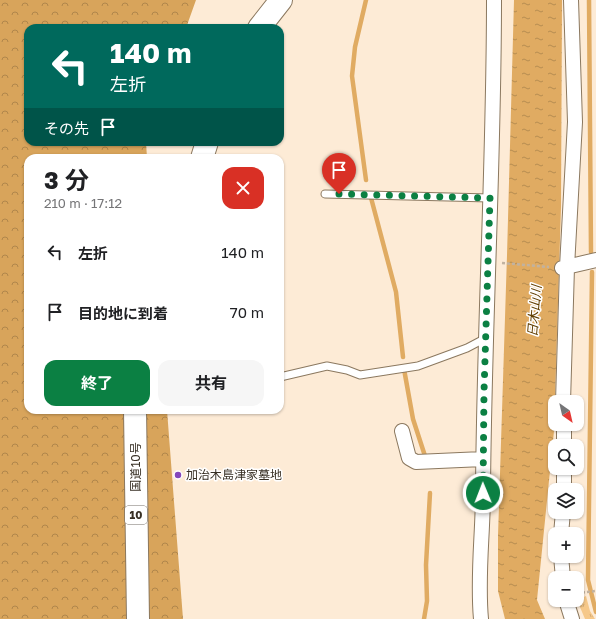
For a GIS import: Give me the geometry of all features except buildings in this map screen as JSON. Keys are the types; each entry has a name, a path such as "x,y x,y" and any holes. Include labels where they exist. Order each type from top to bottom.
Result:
{"highway":[{"path":"261,24 281,0"},
{"name":"国道10号","path":"136,414 138,619"}],"street":[{"path":"481,619 480,566 494,100 494,0"},
{"path":"564,395 565,267 575,122 570,0"},
{"path":"565,267 596,260"},
{"path":"402,431 409,458 416,462 483,459"},
{"path":"568,607 572,619"}],"lane":[{"path":"325,194 490,198"},
{"path":"284,376 327,366 347,370 360,375 418,366 467,348 486,338"}],"path":[{"path":"497,263 565,267"},
{"path":"584,592 596,591"}],"green space":[{"path":"0,0 196,0 187,24 24,24 24,146 146,146 147,154 24,154 24,414 167,414 183,619 0,619"},
{"path":"586,596 590,611 595,619 585,619 580,607 584,607 584,597"}],"water":[{"name":"日木山川","path":"514,0 562,0 561,207 555,395 548,395 548,431 554,431 553,439 548,439 548,475 550,475 537,600 545,619 505,619 498,591 498,536"}],"waterway":[{"path":"366,0 355,47 352,76 366,180"},
{"path":"589,0 591,252"},
{"path":"370,194 396,292 403,357"},
{"path":"592,272 588,580 596,612"},
{"path":"404,369 413,419 425,456"},
{"path":"424,619 427,601 426,565 430,493"}],"place":[{"name":"加治木島津家墓地","path":"178,475"}],"route":[{"path":"339,194 490,198 484,392 483,493"}]}
